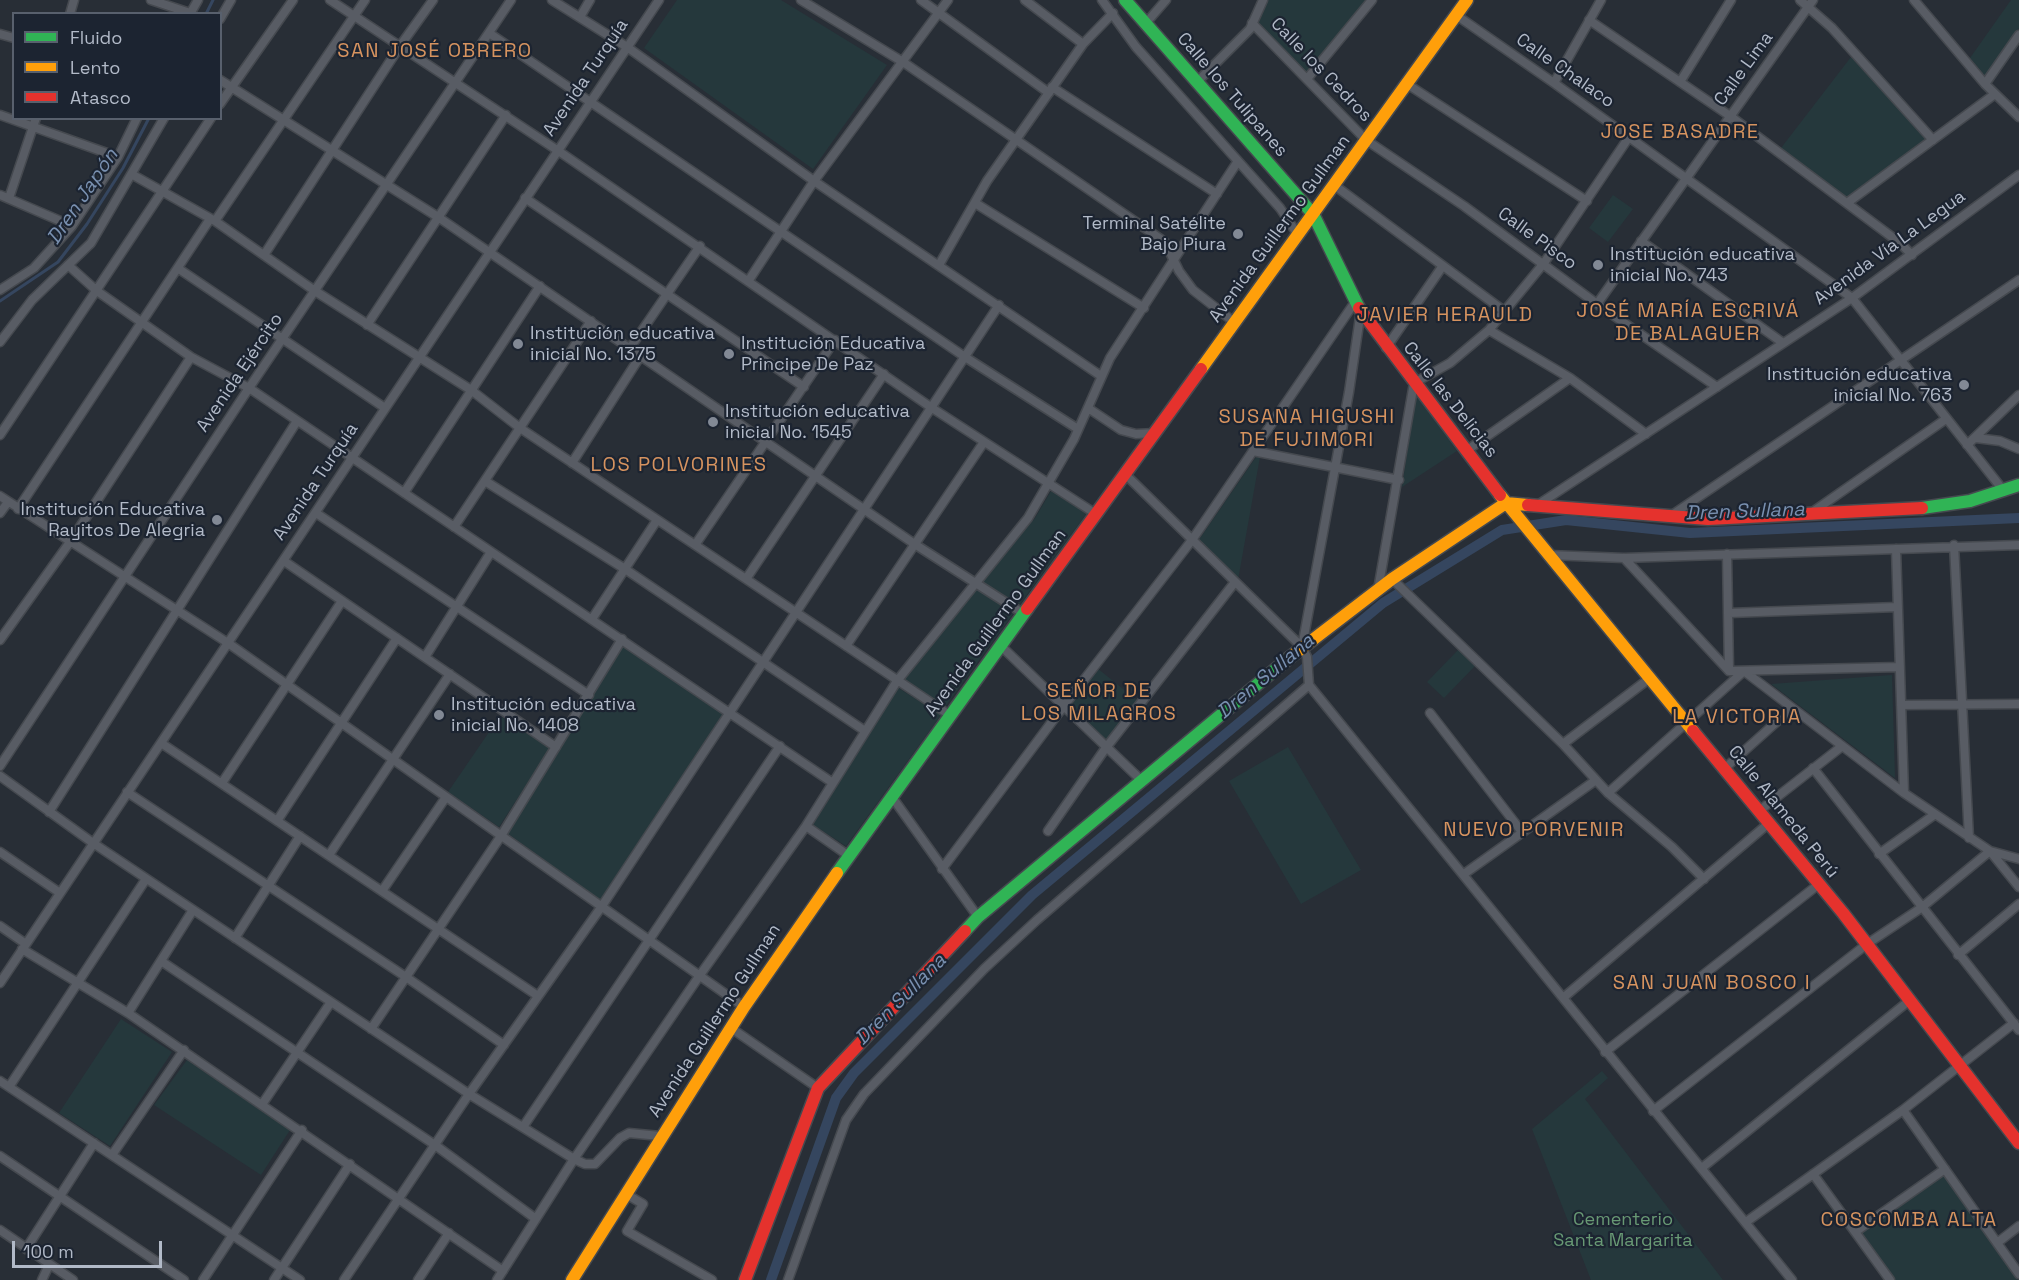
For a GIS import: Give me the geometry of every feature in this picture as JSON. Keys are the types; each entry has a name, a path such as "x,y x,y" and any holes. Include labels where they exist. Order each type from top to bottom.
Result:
{"street":[{"path":"151,0 187,12"},
{"path":"222,16 231,0"},
{"path":"222,101 293,0"},
{"path":"330,0 700,246 932,408 1096,514"},
{"path":"18,509 212,220 365,0"},
{"path":"264,255 400,46 434,0"},
{"name":"Avenida Ejército","path":"0,766 281,340 511,0"},
{"path":"552,0 627,47 814,181 1101,376"},
{"path":"580,17 590,0"},
{"name":"Avenida Turquía","path":"0,983 659,0"},
{"path":"801,0 903,62 1165,242 1193,290 1234,322"},
{"path":"921,0 1051,90 1217,194"},
{"path":"749,280 814,181 948,0"},
{"path":"1025,0 1083,44"},
{"path":"1102,0 1136,47 1280,208 1298,235"},
{"name":"Calle los Tulipanes","path":"1125,0 1313,214"},
{"path":"1146,23 1166,0"},
{"path":"1196,82 1250,29 1263,0"},
{"path":"1307,79 1372,0"},
{"name":"Avenida Guillermo Gullman","path":"572,1280 660,1136 744,1007 849,856 1467,0"},
{"path":"1554,82 1601,0"},
{"path":"1680,82 1731,0"},
{"path":"1800,0 1811,3 1933,140"},
{"path":"1914,0 1985,84 2019,117"},
{"name":"Calle Lima","path":"1597,304 1811,3"},
{"path":"939,265 1015,141 1083,44 1113,13"},
{"name":"Calle Chalaco","path":"1456,15 1554,82 1852,298 2003,490"},
{"path":"1589,20 1730,116 1900,243 1912,255"},
{"name":"Calle los Cedros","path":"1252,23 1366,140"},
{"path":"489,33 965,357 1078,429"},
{"path":"1985,84 2019,35"},
{"path":"222,81 281,121 387,184 540,286 916,545 1024,614"},
{"path":"1407,84 1587,201"},
{"path":"1847,203 1995,94"},
{"path":"367,325 506,115"},
{"path":"0,290 34,268 72,226 118,157 135,120"},
{"path":"0,342 32,300 91,243 133,175 163,120"},
{"path":"0,435 210,120"},
{"path":"72,226 4,197 34,123 118,157"},
{"path":"1378,590 1399,480 1414,383 1450,363 1489,330 1544,263 1629,137"},
{"name":"Calle Pisco","path":"1366,140 1464,206 1597,304 1717,387"},
{"path":"497,1280 574,1160 700,975 806,826 897,681 1028,519 1078,429 1101,376 1238,161"},
{"path":"133,175 212,220 315,291 471,390 520,429 951,716"},
{"name":"Avenida Vía La Legua","path":"1539,504 1852,298 2019,175"},
{"path":"1334,184 1442,267 1504,311"},
{"path":"525,198 804,387"},
{"path":"975,203 1143,308"},
{"name":"Calle las Delicias","path":"1313,214 1358,306 1386,348 1509,507"},
{"path":"1641,241 1783,343"},
{"path":"630,348 700,246"},
{"path":"68,265 97,291 142,324 191,357 249,388 833,783"},
{"path":"1386,348 1442,267"},
{"path":"179,269 281,340 385,408"},
{"path":"1668,518 2019,280"},
{"path":"404,493 540,286"},
{"path":"344,1280 469,1094 602,906 866,510 999,305"},
{"path":"942,869 1192,540 1358,306"},
{"path":"1358,306 1335,467 1304,652 1309,683 1605,1052 1703,1167 1792,1280"},
{"path":"454,527 591,321"},
{"path":"1489,330 1570,378 1646,434"},
{"path":"695,545 835,340"},
{"path":"572,463 640,355"},
{"path":"0,640 70,542 191,357"},
{"path":"746,579 884,374"},
{"path":"1466,451 1570,378"},
{"path":"1967,445 2019,395"},
{"path":"1088,408 1121,430 1136,434 1155,433"},
{"path":"1811,513 1946,419"},
{"path":"49,812 297,421"},
{"path":"1976,438 2000,441 2019,449"},
{"path":"846,646 984,442"},
{"path":"1253,452 1399,480"},
{"path":"1125,474 1304,652"},
{"path":"485,481 625,569 866,731"},
{"path":"745,1280 818,1088 978,916 1141,780 1304,652 1378,590 1509,507 1539,504 1668,518 1708,519 1935,507 1970,501 2019,484"},
{"path":"0,496 228,643 744,1007"},
{"path":"0,513 8,502"},
{"name":"Calle Alameda Perú","path":"1509,507 1819,884 2019,1143"},
{"path":"316,513 588,694"},
{"path":"592,619 657,520"},
{"path":"1549,555 1624,558 1954,545 2019,545"},
{"path":"1954,545 1969,838"},
{"path":"1896,549 1904,793"},
{"path":"425,657 491,552"},
{"path":"1727,554 1729,671"},
{"path":"1624,558 1729,671 1899,667"},
{"path":"284,561 556,747"},
{"path":"1394,581 1563,744 1608,793 1672,847 1704,879"},
{"path":"1048,831 1105,749 1235,582"},
{"path":"222,783 342,601"},
{"path":"1729,613 1897,606"},
{"path":"277,821 397,638"},
{"path":"371,1029 501,836 622,639"},
{"path":"1002,647 1105,749 1141,780"},
{"path":"1744,671 1841,747 1934,815 1990,851 2019,859"},
{"path":"1608,793 1744,671"},
{"path":"329,855 450,674"},
{"path":"1563,744 1650,678"},
{"path":"788,1280 846,1120 864,1094 984,969 1029,927 1309,683"},
{"path":"1901,705 2019,704"},
{"path":"1724,769 1791,709"},
{"path":"1430,713 1522,832"},
{"path":"161,743 538,996"},
{"path":"523,1128 780,746"},
{"path":"1759,811 1841,747"},
{"path":"1746,1222 1903,1110 1960,1065 2016,1027 1813,768"},
{"path":"0,776 146,879 469,1094 574,1160 585,1164 595,1164 629,1133 660,1136"},
{"path":"1464,874 1596,780"},
{"path":"127,792 406,977 504,1045"},
{"path":"382,891 446,796"},
{"path":"892,797 978,916"},
{"path":"1879,854 1934,815"},
{"path":"1563,998 1769,823"},
{"path":"806,826 849,856"},
{"path":"235,938 300,836"},
{"path":"1990,851 2019,887"},
{"path":"1653,1111 1867,944 1921,908 1990,851"},
{"path":"0,852 60,893"},
{"path":"9,1087 146,879"},
{"path":"1605,1052 1819,884"},
{"path":"1958,955 2019,904"},
{"path":"128,1013 193,910"},
{"path":"0,926 24,947 263,1103 503,1271"},
{"path":"161,961 435,1145 536,1219"},
{"path":"1703,1167 1910,1000"},
{"path":"263,1103 331,1002"},
{"path":"731,1029 818,1088"},
{"path":"112,1155 184,1050"},
{"path":"0,1080 300,1280"},
{"path":"1903,1110 2019,1274"},
{"path":"203,1280 302,1131"},
{"path":"26,1249 94,1143"},
{"path":"0,1156 184,1280"},
{"path":"274,1280 351,1164"},
{"path":"1855,1233 1945,1169"},
{"path":"1813,1174 1890,1280"},
{"path":"626,1194 643,1204 627,1231 712,1280"},
{"path":"1997,1243 2019,1226"},
{"path":"0,1230 73,1280"},
{"path":"418,1280 449,1233"},
{"path":"42,1280 49,1265"}],"green space":[{"path":"677,0 781,0 887,65 813,169 644,48"},
{"path":"1267,0 1366,0 1307,73 1257,21"},
{"path":"2011,0 2019,0 2019,28 1985,76 1970,58"},
{"path":"1851,57 1927,138 1847,198 1781,148"},
{"path":"1613,195 1633,209 1608,242 1589,228"},
{"path":"1416,394 1457,451 1402,487"},
{"path":"1256,457 1260,457 1238,580 1198,541"},
{"path":"1051,491 1087,513 1020,604 981,582 1035,518"},
{"path":"977,589 1013,614 945,707 904,679"},
{"path":"623,646 723,714 600,900 507,833"},
{"path":"1459,649 1476,665 1444,698 1427,682"},
{"path":"1097,668 1138,701 1105,744 1067,708"},
{"path":"1892,675 1895,778 1771,684"},
{"path":"897,687 941,715 846,846 813,825"},
{"path":"500,716 550,748 499,827 448,792"},
{"path":"1288,747 1361,870 1301,904 1229,781"},
{"path":"121,1019 172,1052 110,1146 59,1113"},
{"path":"187,1060 290,1130 261,1175 154,1105"},
{"name":"Cementerio Santa Margarita","path":"1602,1071 1608,1078 1585,1099 1723,1280 1591,1280 1532,1129"},
{"path":"1943,1174 2018,1280 1894,1280 1861,1233"}],"waterway":[{"name":"Dren Japón","path":"207,12 213,0"},
{"name":"Dren Japón","path":"0,301 58,262 87,224 123,168 148,120"},
{"name":"Dren Sullana","path":"771,1280 836,1098 854,1073 1032,895 1383,603 1502,530 1566,520 1690,533 2019,518"}],"traffic: fast":[{"path":"1125,0 1313,214 1359,308"},
{"path":"1922,508 1970,501 2019,485"},
{"path":"837,873 1027,609"},
{"path":"965,931 978,917 1289,658"}],"traffic: slow":[{"path":"1201,369 1467,0"},
{"path":"1500,495 1693,731"},
{"path":"1289,658 1392,579 1506,503 1528,505"},
{"path":"572,1280 744,1007 837,873"}],"traffic: jam":[{"path":"1359,308 1500,495"},
{"path":"1027,609 1201,369"},
{"path":"1528,505 1708,519 1922,508"},
{"path":"1693,731 1843,913 2019,1143"},
{"path":"745,1280 818,1088 965,931"}],"place":[{"name":"Terminal Satélite Bajo Piura","path":"1238,234"},
{"name":"Institución educativa inicial No. 743","path":"1598,265"},
{"name":"Institución educativa inicial No. 1375","path":"518,344"},
{"name":"Institución Educativa Principe De Paz","path":"729,354"},
{"name":"Institución educativa inicial No. 763","path":"1964,385"},
{"name":"Institución educativa inicial No. 1545","path":"713,422"},
{"name":"Institución Educativa Rayitos De Alegria","path":"217,520"},
{"name":"Institución educativa inicial No. 1408","path":"439,715"}],"district":[{"name":"SAN JOSÉ OBRERO","path":"435,52"},
{"name":"JOSE BASADRE","path":"1680,133"},
{"name":"JAVIER HERAULD","path":"1445,316"},
{"name":"JOSÉ MARÍA ESCRIVÁ DE BALAGUER","path":"1688,324"},
{"name":"SUSANA HIGUSHI DE FUJIMORI","path":"1307,430"},
{"name":"LOS POLVORINES","path":"679,466"},
{"name":"SEÑOR DE LOS MILAGROS","path":"1099,704"},
{"name":"LA VICTORIA","path":"1737,718"},
{"name":"NUEVO PORVENIR","path":"1534,831"},
{"name":"SAN JUAN BOSCO I","path":"1712,984"},
{"name":"COSCOMBA ALTA","path":"1909,1221"}]}
